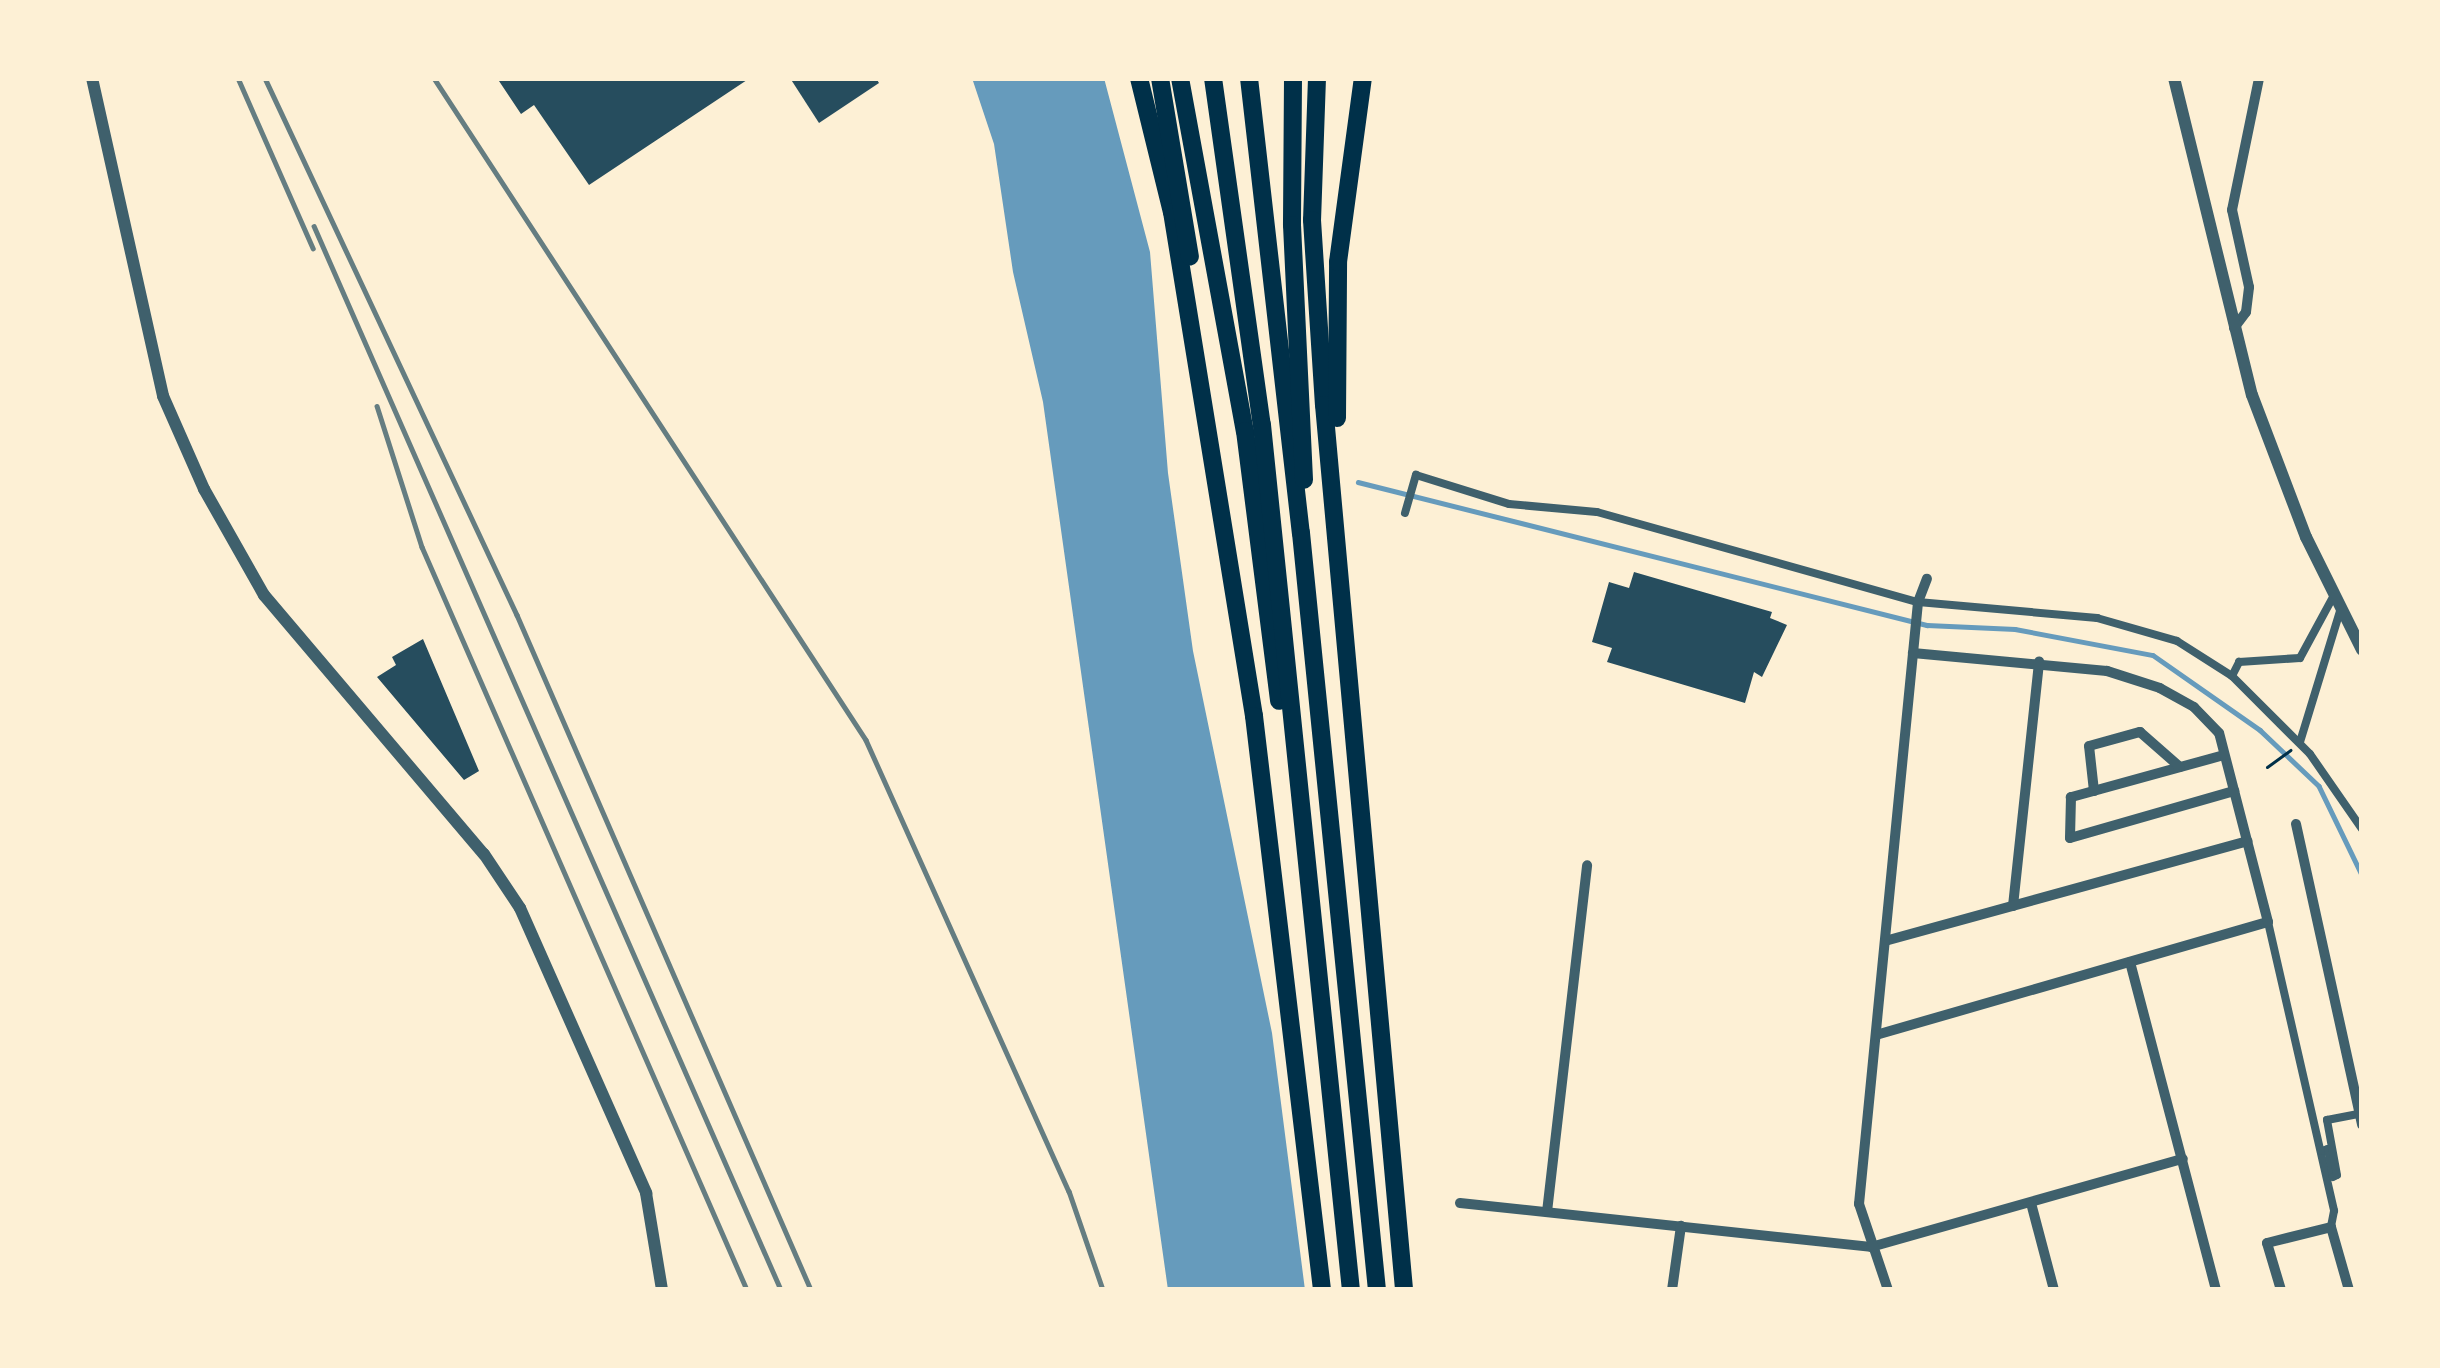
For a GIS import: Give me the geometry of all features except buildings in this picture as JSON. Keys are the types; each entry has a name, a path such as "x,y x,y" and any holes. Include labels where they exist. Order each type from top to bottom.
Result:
{"highway":[{"path":"1139,78 1172,212 1254,716"},
{"path":"1160,78 1223,440 1322,1290"},
{"path":"1180,78 1245,431 1288,766 1307,857"},
{"path":"1213,78 1262,425 1351,1290"},
{"path":"1249,78 1301,532 1376,1290"},
{"path":"1292,78 1292,225 1305,464 1301,532"},
{"path":"1317,78 1312,220 1324,405 1404,1290"},
{"path":"1349,657 1335,339 1339,262 1364,78"}],"street":[{"path":"92,78 163,396 204,489 264,595 484,854 520,908 646,1193 662,1290"},
{"path":"2174,78 2232,331 2275,464 2333,597 2362,650"},
{"path":"2232,331 2246,312 2248,286 2232,211 2259,78"},
{"path":"1405,513 1416,476 1509,504 1597,512 1918,602 2097,618 2177,641 2233,676 2300,743 2362,829"},
{"path":"1888,1290 1859,1204 1918,602 1927,579"},
{"path":"2233,676 2239,662 2300,658 2333,597"},
{"path":"2300,743 2340,611"},
{"path":"1913,653 2039,661 2108,671 2160,688 2194,707 2218,733 2268,922 2334,1211 2331,1227 2349,1290"},
{"path":"2013,906 2039,661"},
{"path":"2094,790 2089,746 2140,732 2180,767"},
{"path":"2224,755 2071,797 2070,838 2235,794"},
{"path":"2296,824 2361,1119 2327,1120 2337,1175 2332,1177 2328,1149 2321,1151"},
{"path":"1885,941 2247,841"},
{"path":"1547,1212 1587,865"},
{"path":"1876,1035 2268,922"},
{"path":"2130,962 2216,1290"},
{"path":"1460,1203 1871,1247 2183,1160"},
{"path":"2031,1203 2054,1290"},
{"path":"1672,1290 1681,1226"},
{"path":"2281,1290 2266,1243 2331,1227"}],"path":[{"path":"2267,766 2300,743"}],"water":[{"path":"972,78 1104,78 1150,252 1168,473 1193,651 1272,1033 1305,1290 1168,1290 1043,402 1013,272 994,144"}],"waterway":[{"path":"1358,482 1927,625 2015,629 2153,655 2260,730 2319,786 2362,875"}],"railway":[{"path":"238,78 313,248"},
{"path":"265,78 517,615 811,1290"},
{"path":"434,78 866,740 1069,1191 1103,1290"},
{"path":"314,226 781,1290"},
{"path":"377,406 422,547 747,1290"}]}
